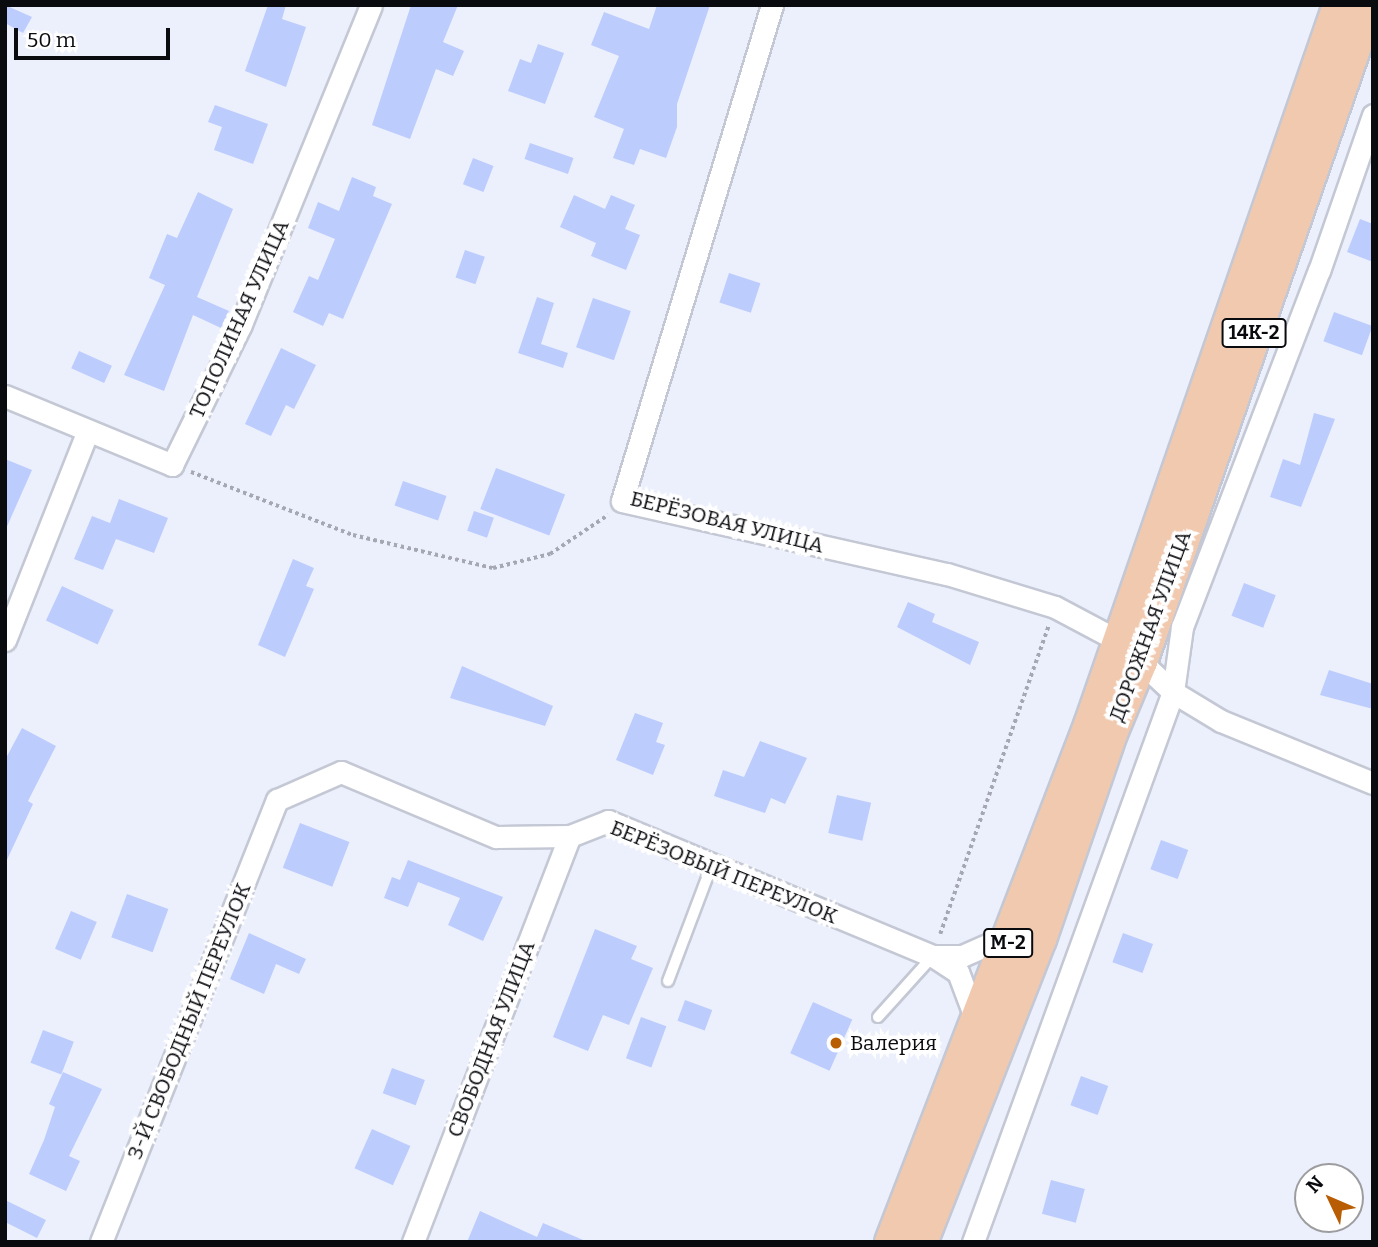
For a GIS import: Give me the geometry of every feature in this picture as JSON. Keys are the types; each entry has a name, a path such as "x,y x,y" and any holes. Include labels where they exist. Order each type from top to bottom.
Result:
{"main road":[{"name":"ДОРОЖНАЯ УЛИЦА","path":"920,1242 1039,939 1110,733 1129,651 1339,5"},
{"name":"ДОРОЖНАЯ УЛИЦА","path":"891,1242 1012,934 1129,651 1368,5"}],"street":[{"name":"ТОПОЛИНАЯ УЛИЦА","path":"172,465 241,324 371,5"},
{"name":"БЕРЁЗОВАЯ УЛИЦА","path":"772,5 622,500 947,574 1055,607 1129,651 1173,692 1221,721 1373,783"},
{"name":"ДОРОЖНАЯ УЛИЦА","path":"974,1242 1173,692 1182,627 1319,271 1373,115"},
{"path":"5,396 87,433 172,465"},
{"path":"5,640 87,433"},
{"name":"БЕРЁЗОВЫЙ ПЕРЕУЛОК","path":"277,800 341,772 496,837 570,836 607,821 711,867 933,956 958,972 977,1022"},
{"name":"3-Й СВОБОДНЫЙ ПЕРЕУЛОК","path":"100,1242 277,800"},
{"name":"СВОБОДНАЯ УЛИЦА","path":"413,1242 570,836"},
{"name":"БЕРЁЗОВЫЙ ПЕРЕУЛОК","path":"933,956 962,956 1012,934"}],"lane":[{"path":"668,981 711,867"},
{"path":"878,1017 933,956"}],"path":[{"path":"172,465 353,535 493,568 550,554 600,524 622,500"},
{"path":"933,956 1055,607"}],"building":[{"path":"5,5 32,17 23,33 5,23"},
{"path":"268,5 286,5 282,19 306,27 286,87 245,71"},
{"path":"411,5 458,5 443,42 464,51 453,76 436,69 410,139 372,125"},
{"path":"657,5 710,5 677,104 677,127 666,158 640,149 634,165 613,158 624,129 594,117 619,56 591,45 604,12 649,29"},
{"path":"538,44 564,53 545,104 508,91 520,59 531,63"},
{"path":"215,105 268,124 253,164 214,150 222,127 208,122"},
{"path":"530,143 573,158 568,174 524,159"},
{"path":"473,158 494,166 484,192 463,184"},
{"path":"352,177 376,187 373,196 392,204 343,319 329,313 323,326 293,312 309,276 318,280 335,239 308,228 318,202 339,211"},
{"path":"198,192 233,209 197,297 229,311 221,328 193,315 164,391 124,375 165,285 149,278 167,234 177,238"},
{"path":"574,195 605,209 611,195 635,205 625,229 640,235 626,270 591,256 596,243 560,227"},
{"path":"1360,219 1373,224 1373,262 1347,252"},
{"path":"465,250 485,257 475,284 456,277"},
{"path":"729,273 760,283 751,313 719,302"},
{"path":"537,297 554,303 541,344 568,353 563,368 518,353"},
{"path":"593,298 631,311 614,360 576,347"},
{"path":"1334,312 1373,326 1362,355 1323,341"},
{"path":"281,348 316,365 294,409 286,405 271,436 245,424"},
{"path":"79,351 112,366 104,383 71,368"},
{"path":"1314,413 1335,419 1301,507 1270,497 1283,459 1300,465"},
{"path":"5,459 32,470 5,531"},
{"path":"496,468 565,495 549,536 480,509"},
{"path":"403,481 446,496 438,521 395,506"},
{"path":"119,499 168,518 154,553 116,539 103,570 74,559 92,516 110,523"},
{"path":"474,511 494,518 487,538 467,531"},
{"path":"293,559 314,568 306,586 314,589 285,657 258,645"},
{"path":"1244,583 1276,595 1263,628 1231,616"},
{"path":"62,586 114,610 98,645 46,620"},
{"path":"908,602 935,614 932,622 979,642 970,665 897,627"},
{"path":"462,666 553,706 545,726 450,698"},
{"path":"1329,670 1373,684 1373,709 1320,695"},
{"path":"635,713 663,723 656,742 665,745 653,775 616,760"},
{"path":"22,728 56,746 28,801 33,804 5,864 5,760"},
{"path":"760,741 807,758 785,804 771,798 765,813 714,796 723,770 744,777"},
{"path":"837,795 871,803 862,841 828,833"},
{"path":"300,823 349,842 332,887 283,868"},
{"path":"1161,840 1188,850 1178,879 1150,869"},
{"path":"408,860 503,897 483,941 448,925 460,898 418,882 408,907 384,898 392,877 400,880"},
{"path":"127,894 168,909 153,952 111,937"},
{"path":"71,911 97,922 81,960 55,949"},
{"path":"595,929 637,946 631,959 653,968 629,1025 603,1015 588,1051 553,1037"},
{"path":"249,933 306,959 299,974 276,964 264,994 230,979"},
{"path":"1123,933 1153,944 1142,973 1112,962"},
{"path":"685,1000 712,1010 705,1031 677,1021"},
{"path":"813,1002 852,1019 830,1071 790,1053"},
{"path":"641,1017 666,1026 651,1068 626,1058"},
{"path":"43,1030 74,1042 61,1075 30,1063"},
{"path":"392,1068 425,1080 416,1105 383,1093"},
{"path":"63,1072 102,1089 69,1156 80,1161 66,1191 29,1174 55,1107 49,1104"},
{"path":"1081,1076 1108,1086 1098,1115 1070,1105"},
{"path":"372,1129 410,1146 393,1185 355,1168"},
{"path":"1051,1180 1085,1189 1076,1223 1042,1214"},
{"path":"5,1200 46,1220 37,1238 5,1222"},
{"path":"480,1211 537,1237 543,1223 588,1242 467,1242"}],"place":[{"name":"Валерия","path":"836,1043"}]}
